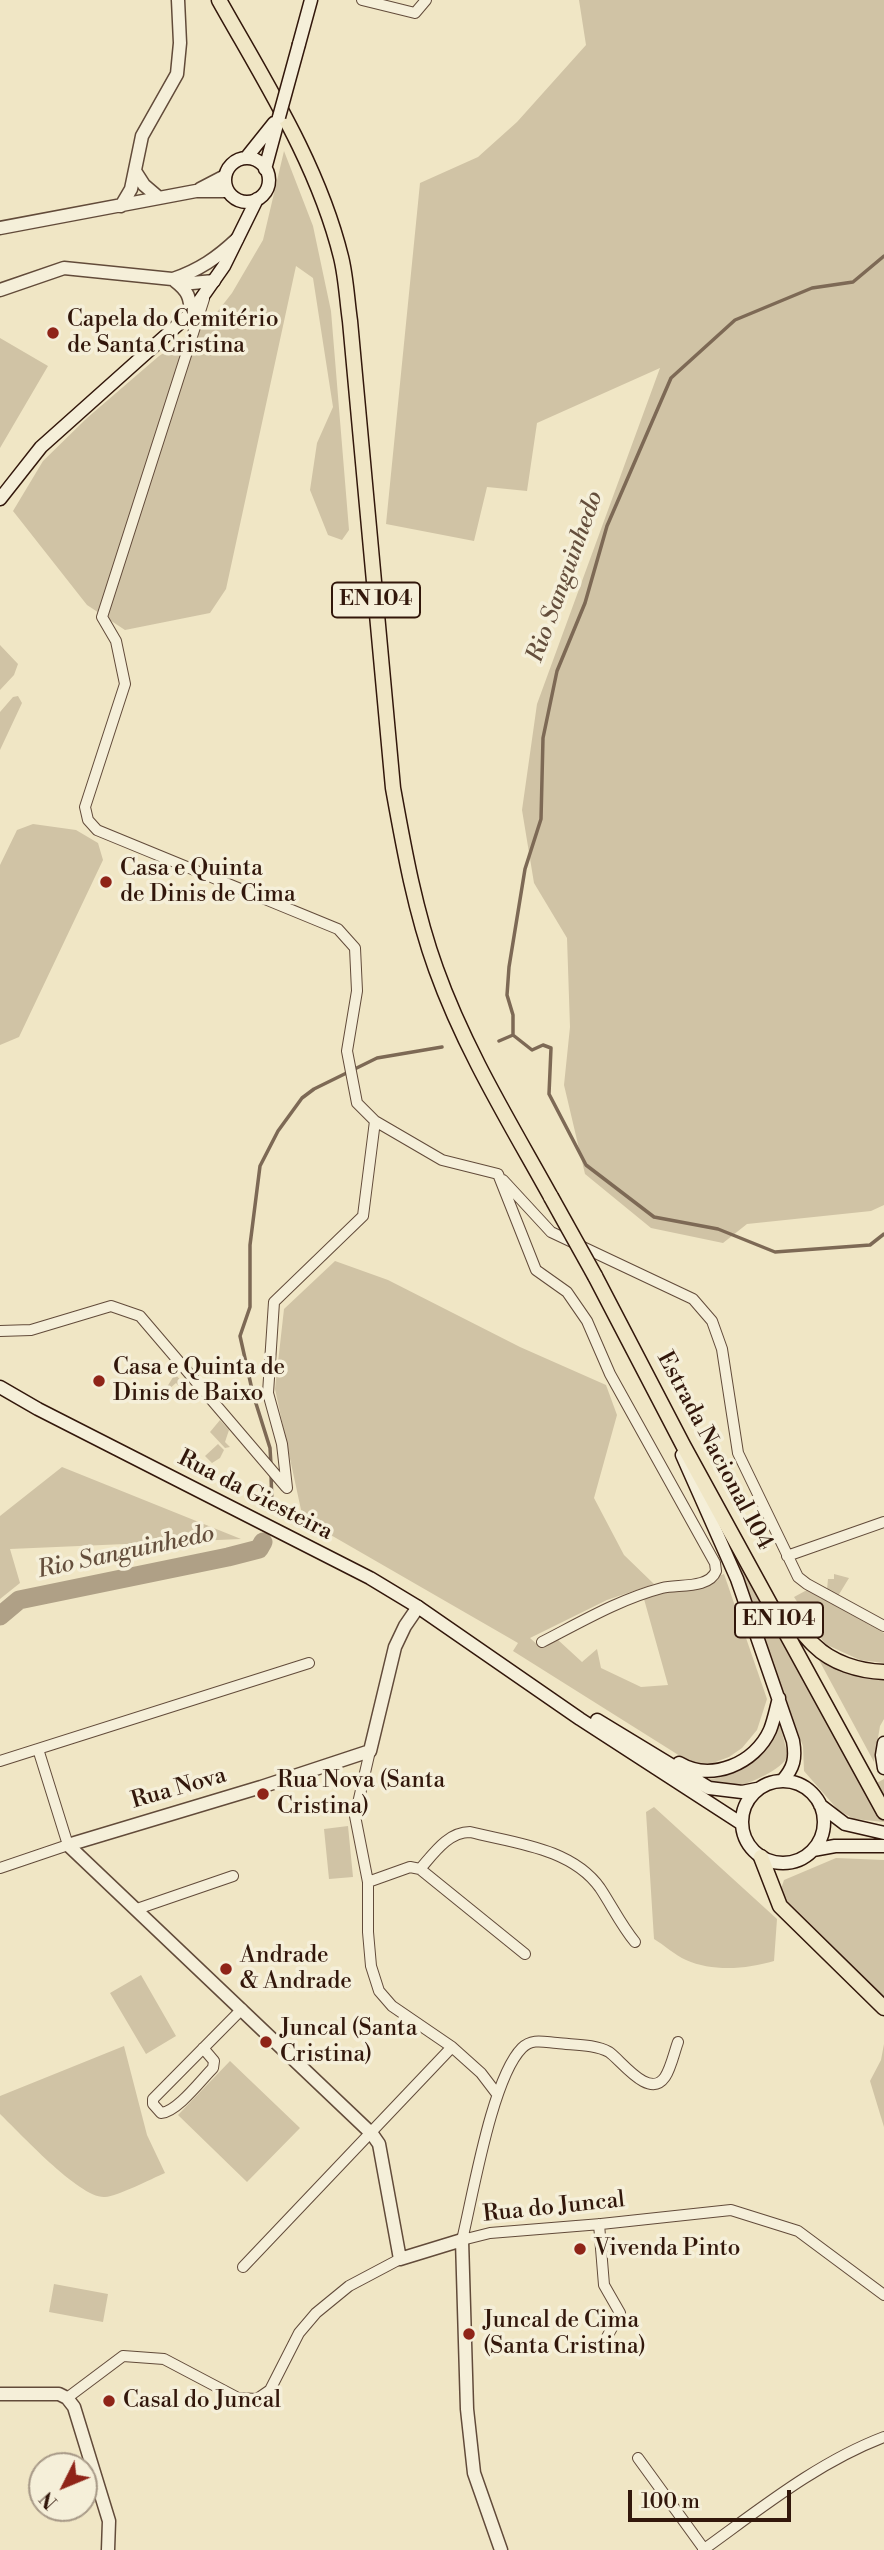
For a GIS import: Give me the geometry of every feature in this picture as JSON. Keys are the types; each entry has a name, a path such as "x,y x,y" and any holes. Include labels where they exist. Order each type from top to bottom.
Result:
{"main road":[{"path":"121,206 128,197 142,136 177,74 180,43 178,0"},
{"name":"EN 104","path":"219,0 297,140 322,198 341,257 350,321 393,788 420,921 454,1016 490,1088 631,1343"},
{"path":"0,228 196,191 227,191 238,200 251,202 263,195 268,183 265,169 266,144 279,117 311,0"},
{"path":"196,191 225,176 232,164 266,144"},
{"path":"246,158 260,163 265,169"},
{"path":"135,171 144,185 158,197"},
{"path":"225,176 227,191"},
{"path":"0,499 41,447 191,313 214,281 257,199"},
{"path":"238,200 243,227"},
{"path":"172,279 213,261 237,239"},
{"path":"0,290 64,268 192,283 214,281"},
{"path":"194,271 214,281"},
{"path":"172,279 186,289 190,296 191,313"},
{"name":"Estrada Nacional 104","path":"631,1343 683,1445 880,1795"},
{"name":"Estrada Nacional 104","path":"631,1343 699,1457 788,1618 880,1795 884,1812"},
{"name":"Rua da Giesteira","path":"0,1387 38,1409 370,1578 486,1653"},
{"path":"683,1445 681,1452 737,1579 793,1741 796,1757 790,1772 782,1781"},
{"path":"370,1751 395,1647 418,1607"},
{"path":"788,1618 797,1624 812,1644 831,1658 867,1671 884,1672"},
{"path":"486,1653 693,1781 709,1788 742,1792 782,1781 794,1782 805,1787 820,1805 845,1824 884,1833"},
{"path":"486,1653 660,1772 742,1824"},
{"path":"603,1724 622,1729 691,1770 712,1772 749,1757 770,1731 779,1698"},
{"path":"884,1743 881,1755 884,1768"},
{"name":"Rua Nova","path":"68,1846 370,1751"},
{"path":"757,1789 743,1811 745,1837 751,1848 761,1857 783,1863 805,1857 813,1850 824,1828 820,1805"},
{"path":"68,1846 372,2134 379,2144 400,2259"},
{"path":"813,1850 835,1846 884,1846"},
{"path":"761,1857 780,1906 884,2008"},
{"path":"462,2240 467,2411 474,2473 501,2550"},
{"name":"Rua do Juncal","path":"400,2259 462,2240"},
{"path":"0,2394 48,2392 67,2398 74,2407 108,2521 108,2550"}],"street":[{"path":"362,0 415,13 426,0"},
{"path":"206,292 102,617 116,641 125,684 85,807 88,820 97,830 338,929 355,948 357,991 348,1051 358,1103 375,1121 442,1160 498,1174 551,1232 693,1299 712,1321 722,1349 738,1453 798,1577 884,1626"},
{"path":"0,1331 31,1330 111,1307 140,1316 287,1488 282,1444 268,1393 274,1303 363,1216 375,1121"},
{"path":"498,1174 536,1270 567,1292 587,1321 610,1374 715,1563 716,1571 712,1579 705,1582 662,1588 600,1612 542,1643"},
{"path":"787,1556 884,1522"},
{"path":"0,1761 309,1663"},
{"path":"38,1749 68,1846"},
{"path":"370,1751 355,1816 368,1882 371,1966 379,1991 392,2006 452,2047 481,2073 497,2094"},
{"path":"420,1868 448,1839 459,1832 470,1832 555,1854 583,1869 600,1888 635,1942"},
{"name":"Rua Nova","path":"0,1868 68,1846"},
{"path":"368,1882 410,1867 420,1868 525,1954"},
{"path":"137,1909 233,1877"},
{"path":"203,2048 214,2061 213,2068 168,2113 161,2113 153,2104 153,2099 203,2048 242,2009"},
{"path":"462,2240 497,2094 523,2047 535,2041 596,2048 609,2052 640,2081 651,2083 661,2081 666,2076 678,2042"},
{"path":"243,2267 452,2047"},
{"name":"Rua do Juncal","path":"462,2240 490,2232 731,2210 797,2231 884,2295"},
{"path":"599,2224 604,2285 620,2313 607,2337"},
{"name":"Rua do Juncal","path":"67,2398 123,2357 164,2359 238,2398 257,2399 270,2390 299,2333 316,2313 349,2286 400,2259"},
{"path":"638,2458 703,2549 824,2467 884,2437"}],"shaded area":[{"path":"579,0 884,0 884,1205 871,1211 747,1224 723,1243 651,1228 585,1174 564,1085 570,1027 567,938 534,883 522,810 537,704 660,368 537,423 527,491 487,487 474,541 386,524 420,183 478,157 517,122 586,45"},
{"path":"284,151 313,226 331,311 349,530 342,540 328,535 310,490 317,443 333,407 313,278 296,266 226,589 210,613 125,630 87,605 13,511 43,461 87,418 159,356 207,325 232,293 263,240"},
{"path":"0,338 48,366 0,448"},
{"path":"0,645 18,664 14,675 0,690"},
{"path":"18,696 22,703 0,750 0,712 13,697"},
{"path":"33,824 76,830 98,843 103,860 19,1037 0,1045 0,865 17,830"},
{"path":"335,1261 388,1280 520,1347 606,1385 617,1415 594,1498 624,1555 654,1584 607,1600 530,1638 540,1647 557,1639 582,1662 597,1649 601,1668 641,1687 668,1685 644,1599 724,1574 767,1699 757,1730 742,1748 729,1757 710,1764 688,1761 513,1651 518,1643 303,1519 275,1389 284,1309"},
{"path":"175,1374 194,1395 190,1399 176,1383 162,1395"},
{"path":"220,1420 229,1430 225,1442 230,1447 225,1448 210,1432"},
{"path":"218,1444 224,1450 220,1458 212,1463 205,1456"},
{"path":"62,1467 241,1539 10,1549 20,1583 0,1599 0,1516"},
{"path":"722,1532 864,1790 884,1779 884,1822 854,1819 838,1810 804,1771 803,1746"},
{"path":"834,1574 849,1578 838,1596 827,1590 828,1579 834,1579"},
{"path":"807,1590 884,1633 884,1663 860,1660 825,1644 794,1597"},
{"path":"819,1660 856,1673 884,1675 884,1719 880,1726 874,1762"},
{"path":"780,1725 788,1756 779,1766 764,1776 741,1785 728,1786 706,1780 732,1774 751,1763 766,1747"},
{"path":"654,1807 777,1919 774,1961 753,1966 719,1968 696,1964 654,1939 646,1812"},
{"path":"348,1826 353,1877 329,1879 324,1829"},
{"path":"836,1858 884,1860 884,2003 785,1902 781,1889 784,1880"},
{"path":"141,1975 176,2036 146,2054 110,1993"},
{"path":"884,2044 884,2127 870,2081 881,2060"},
{"path":"124,2046 147,2135 165,2173 126,2191 105,2197 94,2195 81,2187 35,2149 0,2114 0,2096"},
{"path":"230,2061 300,2128 247,2182 178,2115"},
{"path":"54,2284 108,2294 103,2322 49,2312"}],"waterway":[{"name":"Rio Sanguinhedo","path":"499,1041 513,1035 513,1015 507,995 509,967 525,869 541,819 543,738 557,671 585,603 607,526 671,378 735,320 812,288 853,282 884,256"},
{"path":"513,1035 532,1050 543,1045 551,1048 549,1094 586,1165 654,1217 718,1229 775,1252 870,1245 884,1234"},
{"name":"Rio Sanguinhedo","path":"271,1465 270,1448 253,1394 240,1336 250,1307 250,1245 260,1166 278,1131 302,1098 314,1089 377,1058 442,1047"},
{"name":"Rio Sanguinhedo","path":"271,1473 272,1506"},
{"name":"Rio Sanguinhedo","path":"0,1616 19,1600 228,1557 259,1549 263,1542"}],"place":[{"name":"Capela do Cemitério de Santa Cristina","path":"53,333"},
{"name":"Casa e Quinta de Dinis de Cima","path":"106,882"},
{"name":"Casa e Quinta de Dinis de Baixo","path":"99,1381"},
{"name":"Rua Nova (Santa Cristina)","path":"263,1794"},
{"name":"Andrade & Andrade","path":"226,1969"},
{"name":"Juncal (Santa Cristina)","path":"266,2042"},
{"name":"Vivenda Pinto","path":"580,2249"},
{"name":"Juncal de Cima (Santa Cristina)","path":"469,2334"},
{"name":"Casal do Juncal","path":"109,2401"}]}
